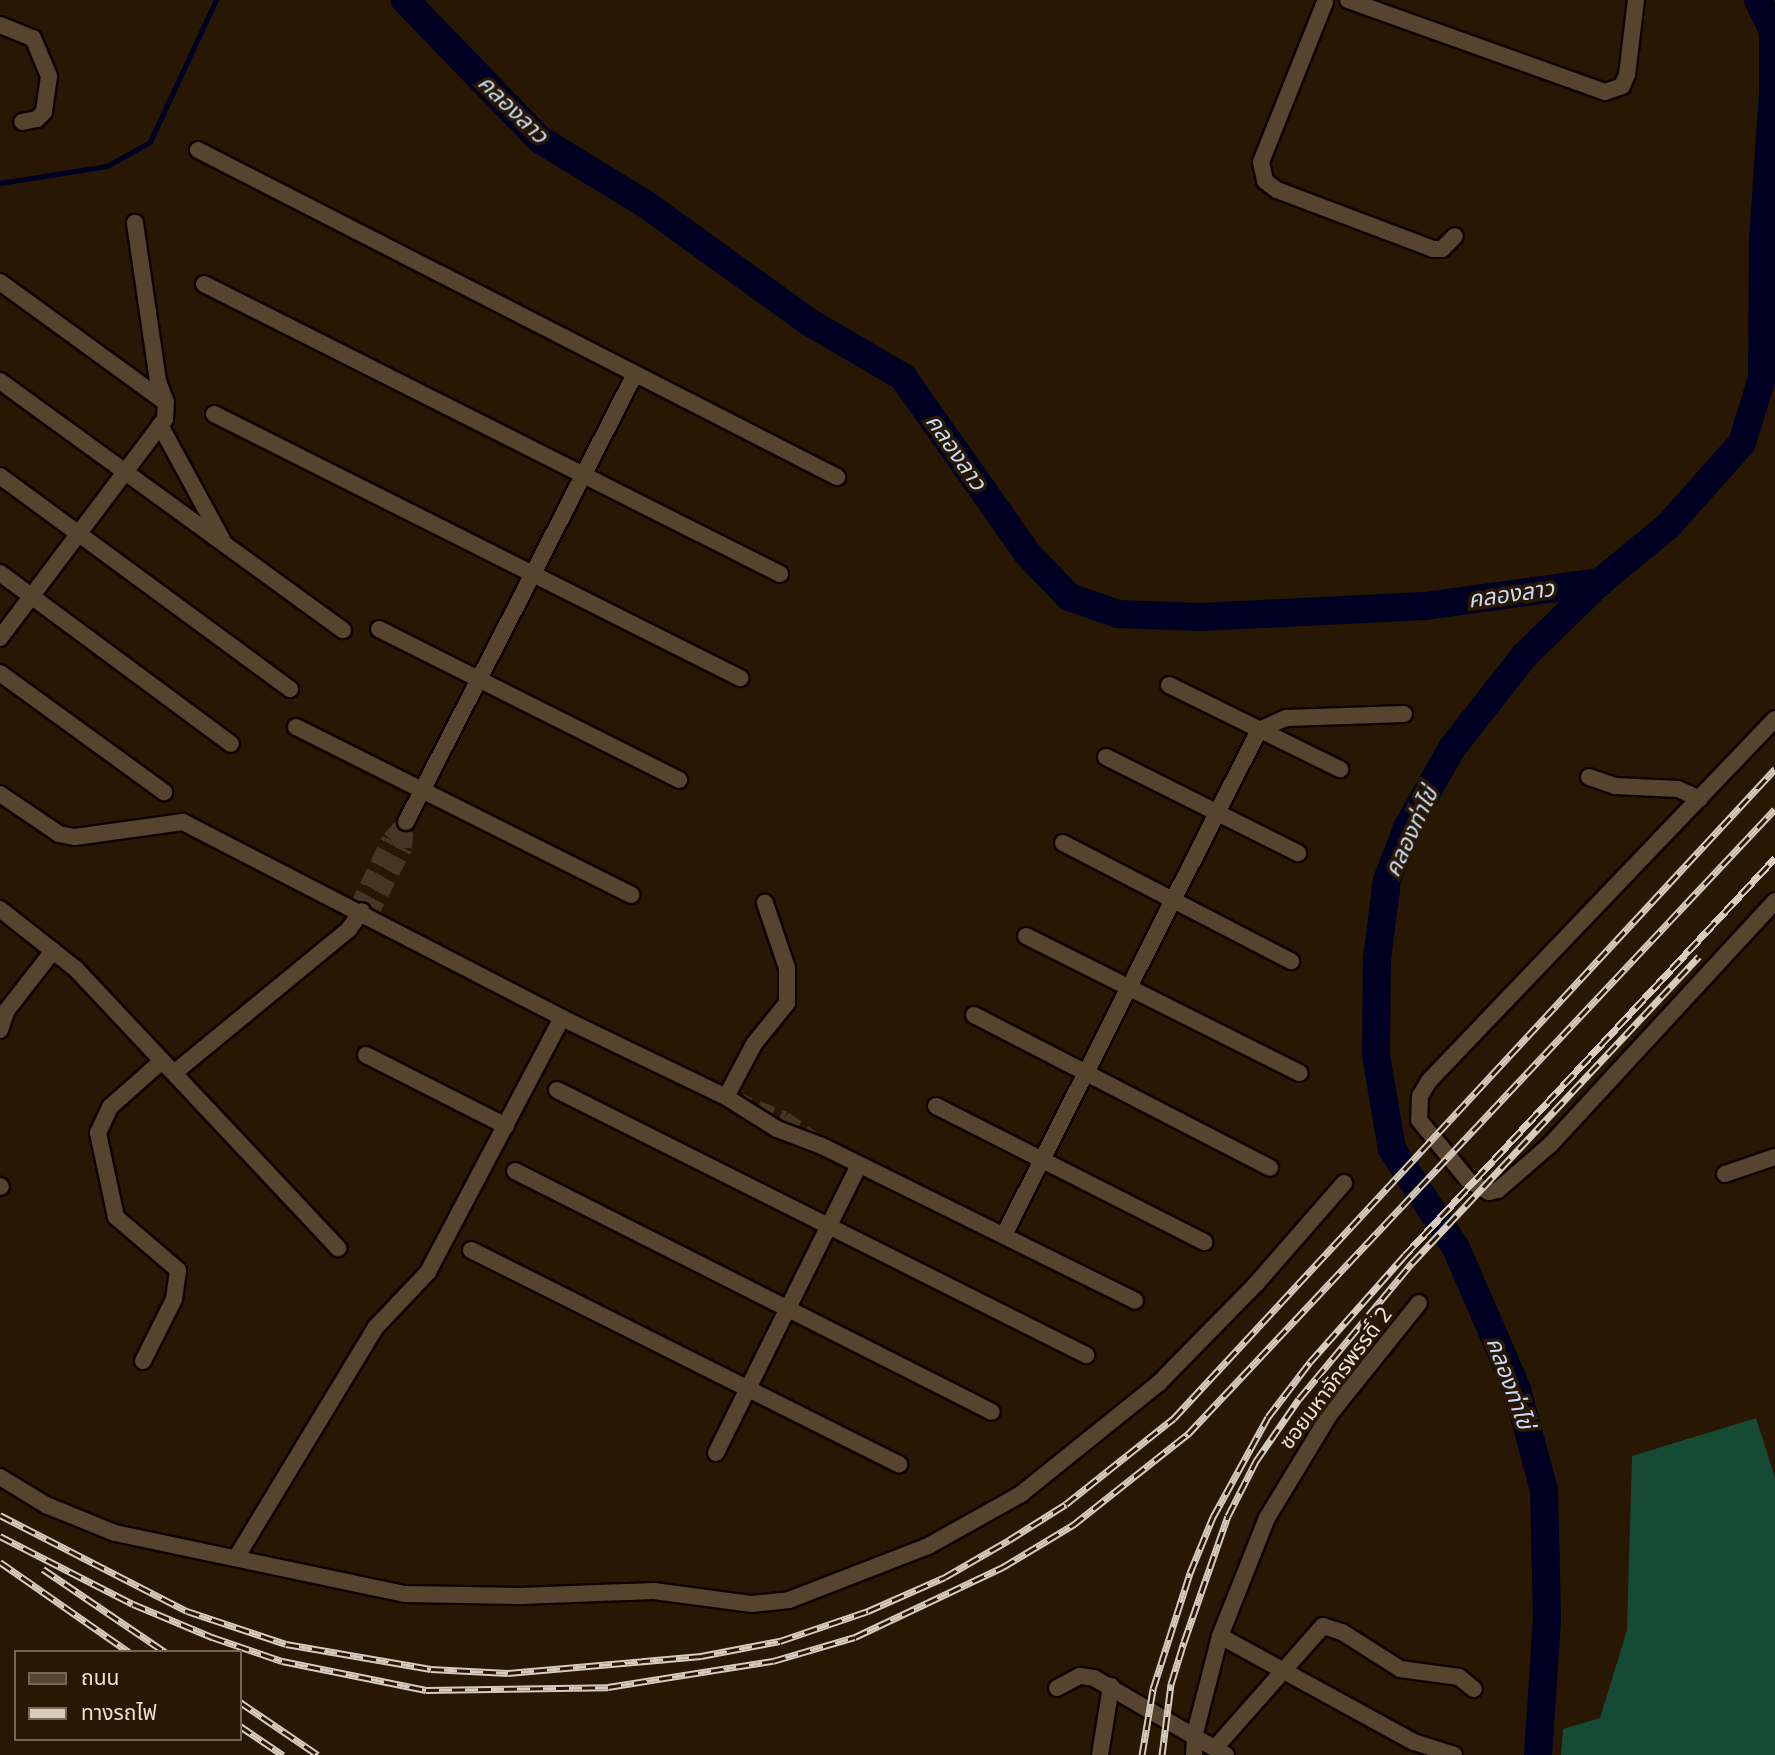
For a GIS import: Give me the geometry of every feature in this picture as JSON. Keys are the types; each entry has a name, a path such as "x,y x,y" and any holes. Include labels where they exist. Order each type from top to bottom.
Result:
{"street":[{"path":"1348,0 1605,92 1614,92 1627,75 1636,0"},
{"path":"1327,1 1261,162 1265,181 1277,190 1433,249 1443,249 1455,236"},
{"path":"0,25 33,38 44,55 49,76 44,112 37,119 22,122"},
{"path":"198,150 837,477"},
{"path":"0,638 160,425 166,402 158,381 135,223"},
{"path":"0,282 166,402"},
{"path":"204,284 780,574"},
{"path":"406,822 635,374"},
{"path":"0,381 343,630"},
{"path":"215,414 534,572 740,678"},
{"path":"160,425 225,544"},
{"path":"0,476 290,689"},
{"path":"0,573 231,744"},
{"path":"379,629 679,780"},
{"path":"0,673 164,792"},
{"path":"1169,685 1340,769"},
{"path":"1004,1235 1259,730 1286,718 1404,714"},
{"path":"1775,719 1429,1081 1420,1096 1419,1121 1468,1180 1489,1192 1498,1190 1550,1145 1775,901"},
{"path":"296,727 631,895"},
{"path":"1106,757 1298,853"},
{"path":"1590,777 1615,786 1678,789 1700,799"},
{"path":"0,794 59,834 75,837 183,822 362,911 562,1018 726,1097 776,1129 822,1146 1135,1301"},
{"path":"1063,843 1291,961"},
{"path":"726,1097 754,1044 787,1003 787,968 765,902"},
{"path":"0,909 53,951 174,1073 338,1248"},
{"path":"174,1073 349,929 362,911"},
{"path":"1027,936 1300,1073"},
{"path":"0,1030 7,1010 53,951"},
{"path":"974,1015 1085,1075 1270,1168"},
{"path":"236,1558 376,1327 428,1272 562,1018"},
{"path":"366,1055 506,1126"},
{"path":"143,1361 174,1299 178,1270 116,1217 98,1133 110,1107 162,1061"},
{"path":"557,1090 830,1224 1086,1355"},
{"path":"936,1106 1204,1242"},
{"path":"1725,1174 1775,1157"},
{"path":"716,1453 859,1165"},
{"path":"515,1171 992,1412"},
{"path":"0,1477 46,1505 115,1533 405,1594 521,1596 654,1591 752,1604 827,1588 928,1546 1021,1494 1064,1461 1159,1383 1256,1284 1344,1183"},
{"path":"471,1250 899,1464"},
{"name":"ซอยมหาจักรพรรดิ์ 2","path":"1194,1755 1195,1733 1220,1636 1267,1518 1292,1472 1331,1414 1419,1303"},
{"path":"1057,1688 1080,1676 1111,1686 1195,1733 1221,1752 1281,1671 1315,1632 1331,1627 1400,1669 1459,1677 1474,1689"},
{"path":"1220,1636 1414,1742 1454,1755"},
{"path":"1100,1755 1111,1686"}],"green space":[{"path":"1756,1418 1775,1478 1775,1755 1561,1755 1563,1729 1600,1718 1627,1630 1632,1456"}],"waterway":[{"path":"0,183 107,166 150,142 216,0"},
{"name":"คลองลาว","path":"405,0 539,139 644,203 809,322 903,377 1027,553 1069,597 1118,614 1201,617 1425,606 1600,582"},
{"name":"คลองท่าไข่","path":"1538,1755 1547,1618 1544,1490 1517,1389 1456,1248 1392,1149 1376,1055 1377,959 1387,880 1408,826 1452,748 1525,655 1600,582 1668,526 1742,443 1762,378 1763,240 1773,92 1773,31 1758,0"}],"tunnel":[{"path":"357,908 390,839 406,822"},
{"path":"370,915 404,848 406,822"},
{"path":"735,1100 784,1119 814,1140"}],"railway":[{"path":"0,1515 187,1611 286,1644 431,1669 508,1673 701,1656 780,1641 868,1611 945,1577 1009,1540 1066,1504 1174,1418 1775,769"},
{"path":"0,1536 133,1604 212,1637 282,1661 426,1690 608,1687 773,1661 855,1637 1003,1567 1073,1525 1188,1434 1775,809"},
{"path":"1142,1755 1153,1689 1190,1573 1213,1517 1268,1417 1310,1362 1405,1255 1775,858"},
{"path":"1162,1755 1171,1684 1184,1642 1228,1516 1256,1461 1299,1399 1412,1263 1699,956"},
{"path":"0,1562 126,1650"},
{"path":"43,1569 162,1650"},
{"path":"242,1703 318,1755"},
{"path":"242,1727 283,1755"}]}
